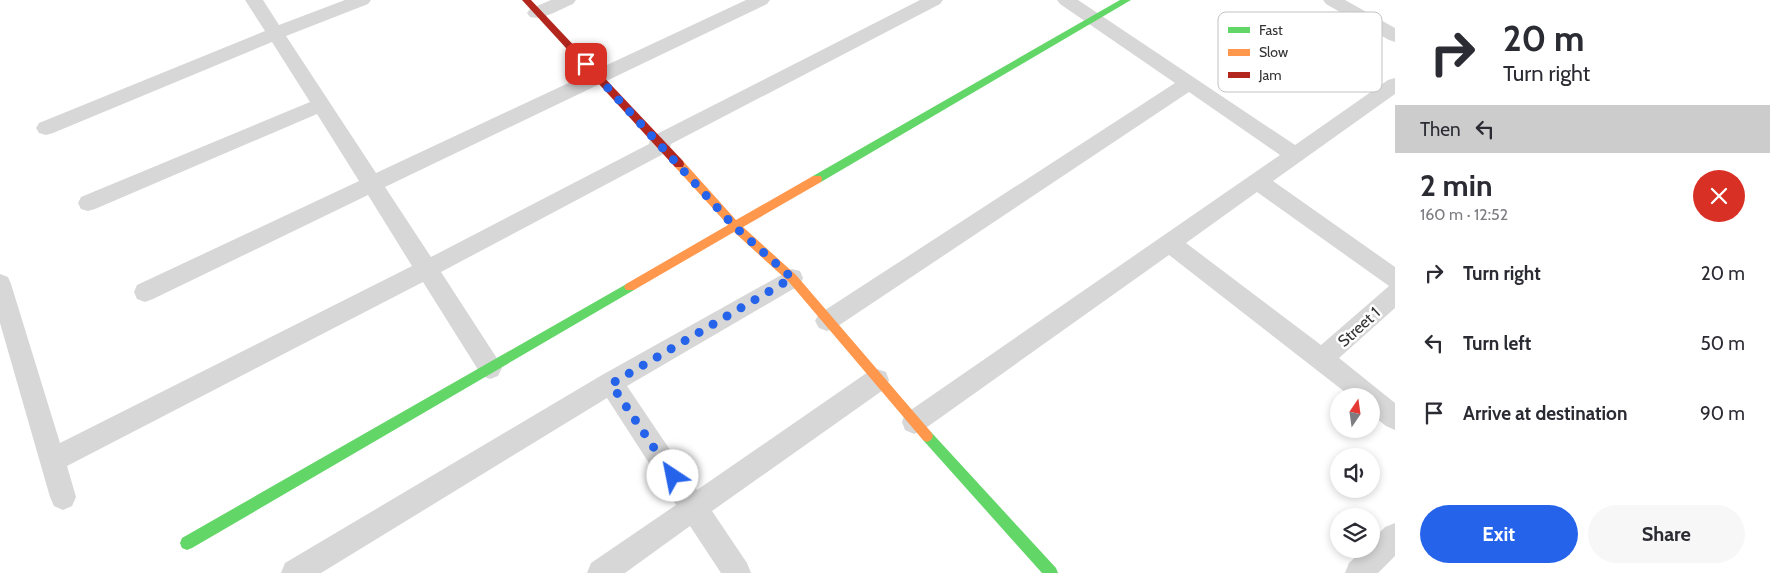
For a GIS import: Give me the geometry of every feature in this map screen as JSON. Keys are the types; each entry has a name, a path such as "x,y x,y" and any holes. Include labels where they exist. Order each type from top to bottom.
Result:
{"street":[{"path":"254,0 490,368"},
{"path":"46,128 276,33 362,0"},
{"path":"531,7 567,0"},
{"path":"145,292 761,0"},
{"path":"52,460 427,269 934,0"},
{"path":"1066,0 1296,156"},
{"path":"187,543 1127,0"},
{"path":"1332,0 1353,12"},
{"path":"531,7 599,77 734,226 792,278 877,380 1051,573"},
{"path":"1382,29 1395,36"},
{"path":"827,321 1188,83"},
{"path":"914,422 1395,85"},
{"path":"88,203 321,105"},
{"path":"1258,182 1395,279"},
{"path":"1169,244 1358,388"},
{"path":"295,573 792,278"},
{"path":"0,284 63,497"},
{"name":"Street 1","path":"1322,359 1395,294"},
{"path":"601,573 877,380"},
{"path":"611,384 737,573"},
{"path":"1380,406 1395,418"},
{"path":"1359,573 1395,537"}],"traffic: fast":[{"path":"817,179 1127,0"},
{"path":"187,543 630,287"},
{"path":"927,436 1051,573"}],"traffic: slow":[{"path":"679,164 734,225 792,278 927,436"},
{"path":"630,287 817,179"}],"traffic: jam":[{"path":"526,0 679,164"}],"route":[{"path":"586,64 734,226 792,278 611,384 673,476"}]}
